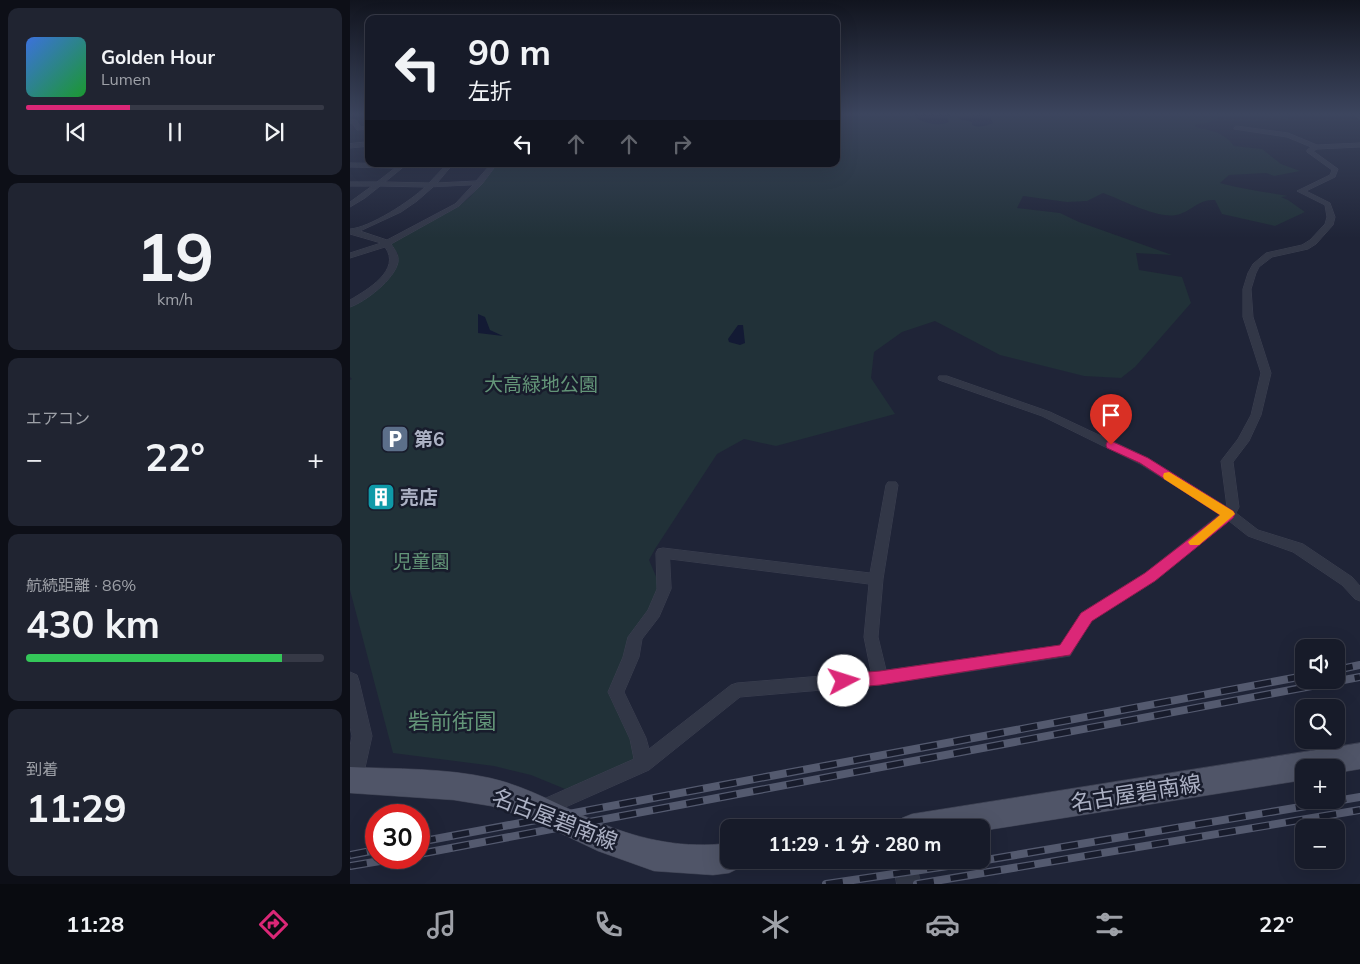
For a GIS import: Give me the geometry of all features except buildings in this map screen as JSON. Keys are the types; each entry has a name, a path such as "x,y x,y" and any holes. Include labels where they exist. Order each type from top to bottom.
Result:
{"main road":[{"name":"名古屋碧南線","path":"970,819 1296,768 1360,756"},
{"name":"名古屋碧南線","path":"352,779 454,786 491,792 540,809 598,837 654,856 720,859"}],"street":[{"path":"540,809 643,764 737,690 880,678 1065,651 1086,617 1150,577 1229,514 1233,507 1227,462 1243,441 1256,415 1266,373 1248,317 1247,289 1256,266 1269,256 1306,247 1329,225 1331,217 1328,204 1300,191 1333,176 1336,172 1331,165 1317,155"},
{"path":"350,165 365,165"},
{"path":"350,205 400,167"},
{"path":"351,231 398,211 425,192 447,167"},
{"path":"350,256 386,244 457,205 480,183 492,167"},
{"path":"350,184 431,185 480,183"},
{"path":"350,304 376,287 391,270 394,255 386,244 351,231"},
{"path":"943,378 1046,414 1144,461 1229,514 1253,533 1298,548 1347,581 1360,595"},
{"path":"880,678 872,637 876,579 892,485"},
{"path":"643,764 638,738 616,692 631,657 635,637 654,613 664,590 662,553 876,579"},
{"path":"350,680 362,736 352,779"},
{"path":"906,869 909,884"}],"green space":[{"name":"大高緑地公園","path":"840,155 1270,155 1281,164 1300,171 1274,176 1266,173 1229,175 1220,183 1288,196 1281,197 1305,212 1275,226 1222,214 1215,200 1209,200 1176,215 1168,215 1139,208 1103,193 1087,201 1067,202 1023,196 1017,208 1060,213 1079,222 1172,255 1136,253 1139,270 1182,277 1191,303 1135,367 1121,378 1084,376 1000,355 935,321 902,332 874,352 871,378 895,414 776,446 744,439 717,454 649,560 660,586 657,600 624,658 608,692 633,745 637,759 570,791 531,775 494,766 393,753 350,590 350,380 352,379 350,377 350,306 397,263 398,254 390,244 459,206 470,197 495,167 840,167"}],"water":[{"path":"478,314 485,317 490,330 503,336 478,333"},
{"path":"738,325 743,325 745,343 740,345 729,342 728,339"}],"railway":[{"path":"1345,668 1360,665"},
{"path":"430,852 1360,677"},
{"path":"430,840 1295,678"},
{"path":"826,884 968,863 1360,797"},
{"path":"917,884 1360,810"},
{"path":"350,855 365,852"},
{"path":"350,866 365,864"}],"slow traffic":[{"path":"1169,476 1229,514 1195,542"}],"place":[{"name":"第6","path":"395,439"},
{"name":"売店","path":"381,497"}],"route":[{"path":"844,681 880,678 1065,651 1086,617 1150,577 1229,514 1144,461 1111,445"}],"park label":[{"name":"児童園","path":"421,561"},
{"name":"砦前街園","path":"452,721"}]}
